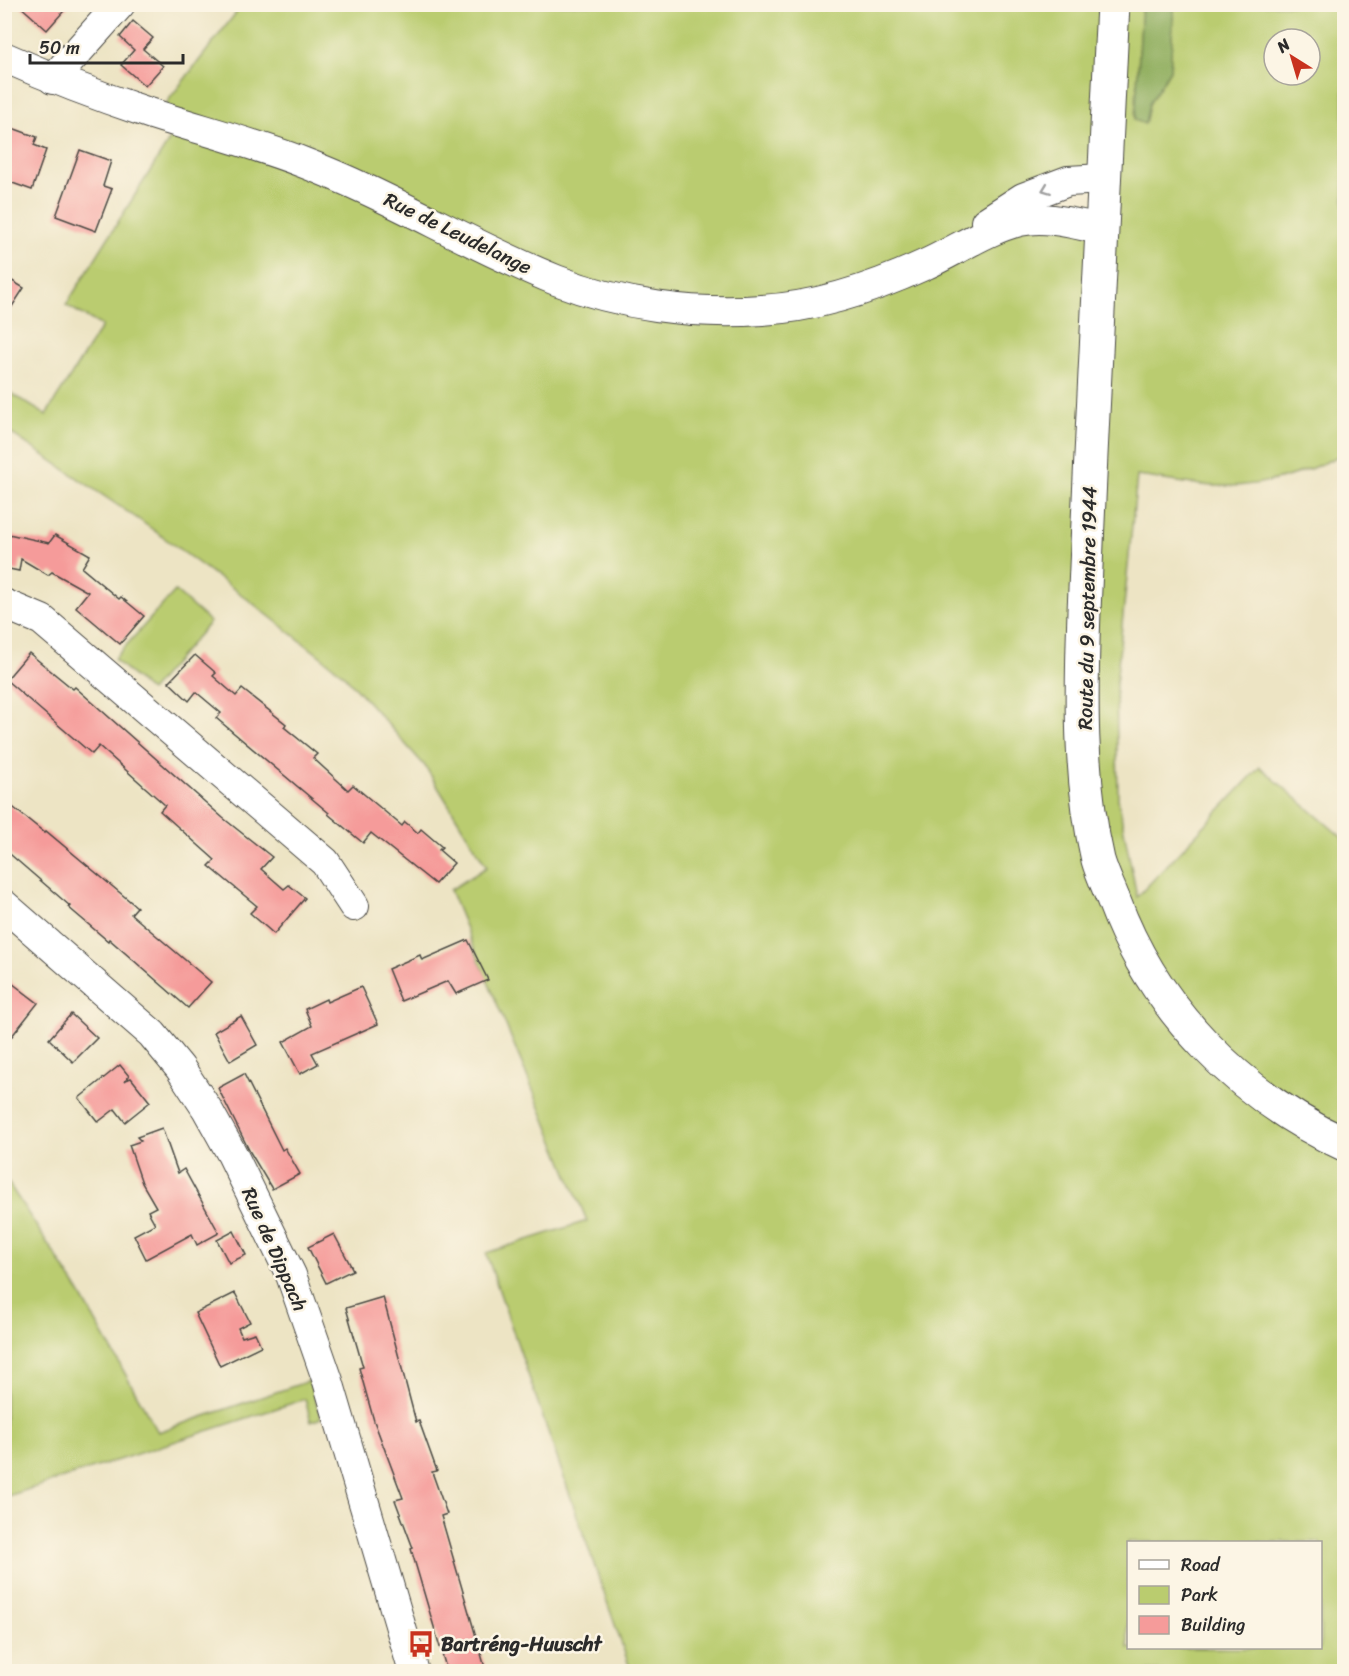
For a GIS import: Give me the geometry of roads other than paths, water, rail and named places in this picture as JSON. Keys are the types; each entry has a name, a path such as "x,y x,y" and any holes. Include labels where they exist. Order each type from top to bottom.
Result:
{"main road":[{"name":"Route du 9 septembre 1944","path":"1113,4 1081,687 1086,786 1099,861 1123,925 1156,986 1192,1033 1235,1074 1280,1108 1344,1144"}],"street":[{"path":"53,79 120,4"},
{"name":"Rue de Leudelange","path":"4,57 53,79 148,113 233,138 302,162 382,195 556,280 625,300 679,310 762,310 813,303 867,288 1021,221 1057,220 1101,229"},
{"name":"Rue de Leudelange","path":"924,265 1023,198 1068,181 1103,179"},
{"path":"4,604 42,620 325,861 354,906"},
{"name":"Rue de Dippach","path":"4,905 152,1034 185,1076 207,1109 232,1154 291,1275 328,1381 414,1671"}],"place":[{"name":"Bartréng-Huuscht","path":"421,1644"}]}
